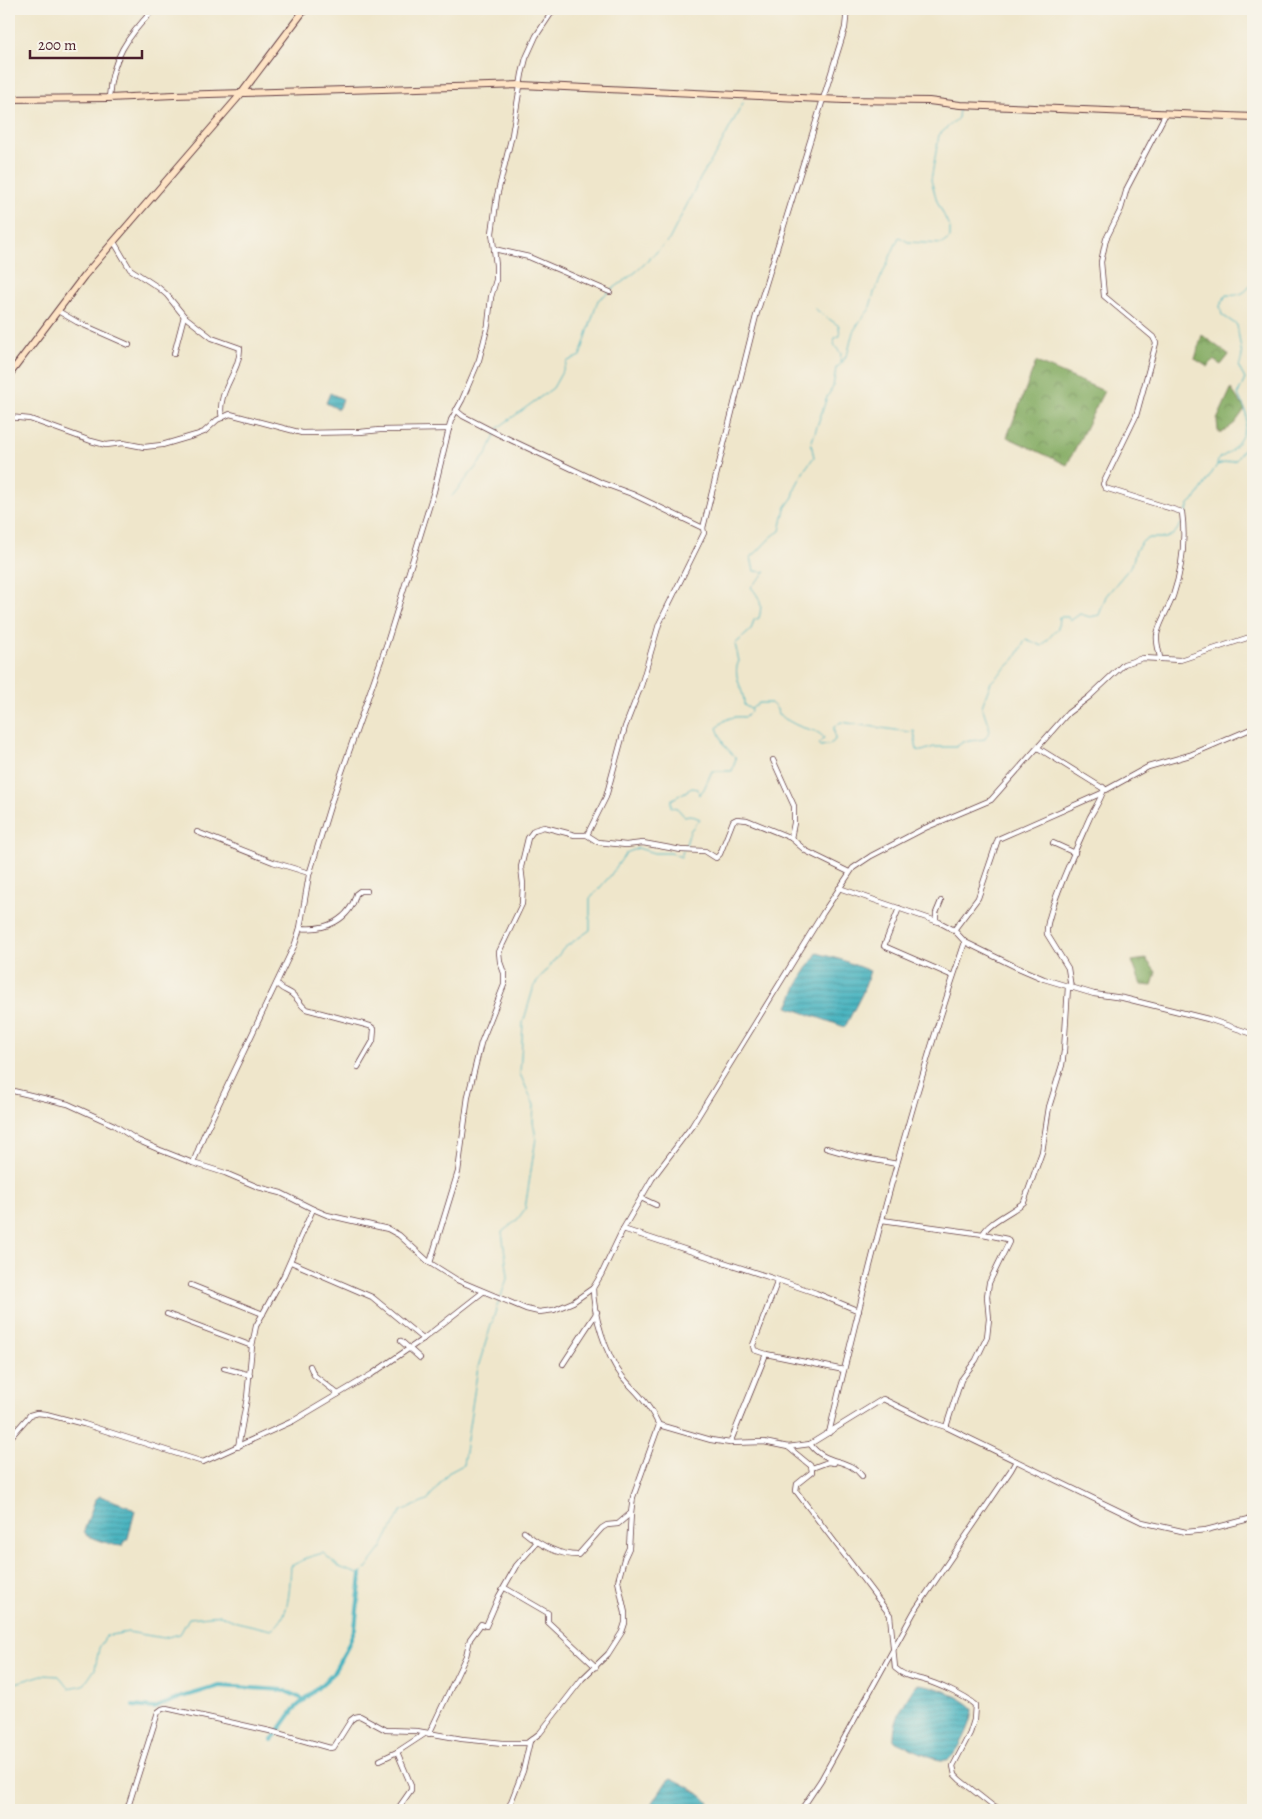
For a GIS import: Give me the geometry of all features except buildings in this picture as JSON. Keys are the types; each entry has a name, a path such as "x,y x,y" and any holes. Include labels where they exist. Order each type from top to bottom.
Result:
{"street":[{"path":"109,98 114,64 134,30 154,9"},
{"path":"9,375 84,276 240,94 305,9"},
{"path":"194,1163 203,1137 295,944 300,928 309,873 331,803 390,634 434,491 451,420 462,400 479,360 488,325 491,297 496,280 492,234 497,196 512,135 526,58 536,36 554,9"},
{"path":"587,835 606,798 625,727 641,686 659,624 704,533 703,528 756,316 845,28 847,9"},
{"path":"9,99 109,98 521,85 823,100 929,101 960,105 1253,117"},
{"path":"1160,658 1157,637 1158,629 1166,616 1181,566 1185,533 1182,512 1105,488 1103,484 1136,416 1156,343 1153,337 1104,296 1101,262 1106,239 1121,209 1127,188 1166,113"},
{"path":"114,242 130,269 163,291 184,316 212,338 240,348 236,367 226,386 220,409 222,418"},
{"path":"494,249 529,257 610,292"},
{"path":"58,311 77,322 129,345"},
{"path":"174,354 184,316"},
{"path":"456,410 463,416 497,434 703,528"},
{"path":"9,416 30,419 106,445 123,443 144,447 162,445 204,432 230,414 302,433 449,429"},
{"path":"9,1090 68,1104 114,1124 137,1140 258,1187 280,1193 313,1210 388,1229 399,1235 430,1263 457,1280 514,1305 539,1312 554,1310 593,1288 623,1229 652,1179 692,1126 849,872 871,856 925,828 991,800 1068,713 1089,697 1124,664 1143,658 1180,660 1253,636"},
{"path":"954,930 978,898 998,839 1106,790 1148,767 1190,755 1253,728"},
{"path":"1038,748 1103,790"},
{"path":"773,760 794,806 794,823 791,838"},
{"path":"983,1234 989,1226 1018,1208 1024,1202 1042,1152 1049,1107 1062,1065 1069,987 1068,968 1047,934 1046,928 1052,908 1103,790"},
{"path":"430,1263 458,1172 468,1096 481,1043 504,985 504,973 499,952 522,904 523,884 521,867 528,838 534,830 544,827 575,835 587,835 598,842 626,845 643,843 687,851 705,851 716,858 720,854 732,822 737,819 747,820 791,838 806,851 849,872"},
{"path":"197,832 273,862 309,873"},
{"path":"1053,843 1075,853"},
{"path":"839,888 936,921 954,930 965,942 1016,967 1069,987 1208,1019 1253,1034"},
{"path":"300,928 317,929 338,921 343,918 356,894 360,891 367,891"},
{"path":"936,921 936,913 941,901"},
{"path":"898,908 884,946 953,976"},
{"path":"829,1433 858,1311 897,1164 953,976 965,942"},
{"path":"277,983 282,990 293,994 302,1006 306,1008 370,1026 374,1029 373,1041 358,1067"},
{"path":"826,1148 854,1156 897,1164"},
{"path":"641,1198 656,1205"},
{"path":"238,1446 247,1398 256,1326 291,1262 313,1210"},
{"path":"882,1220 983,1234 1007,1239 1009,1242 989,1283 987,1296 989,1319 987,1337 976,1360 960,1380 946,1427"},
{"path":"623,1229 816,1293 858,1311"},
{"path":"291,1262 372,1298 423,1339"},
{"path":"778,1280 752,1345 754,1350 844,1370"},
{"path":"191,1285 263,1314"},
{"path":"127,1810 158,1712 166,1708 270,1731 330,1748 334,1747 351,1720 360,1716 386,1730 417,1731 427,1734 502,1742 528,1743 540,1733 582,1679 596,1667 614,1646 625,1623 625,1612 618,1581 629,1548 633,1497 657,1436 659,1425 650,1408 622,1376 612,1361 601,1333 593,1288"},
{"path":"9,1439 30,1415 37,1413 84,1424 203,1462 293,1421 338,1394 423,1339 483,1292"},
{"path":"563,1364 597,1312"},
{"path":"167,1314 252,1346"},
{"path":"401,1341 420,1358"},
{"path":"730,1443 766,1354"},
{"path":"310,1366 314,1375 338,1394"},
{"path":"224,1368 250,1375"},
{"path":"659,1425 711,1440 730,1443 764,1442 788,1447 810,1444 883,1399 930,1422 946,1427 1142,1522 1186,1532 1206,1530 1253,1518"},
{"path":"810,1444 825,1458 843,1463 861,1472"},
{"path":"788,1447 812,1468"},
{"path":"801,1810 821,1780 914,1612 1016,1461"},
{"path":"812,1468 828,1462 843,1463"},
{"path":"812,1468 812,1472 797,1484 796,1491 890,1615 895,1668 909,1677 925,1680 961,1696 975,1705 974,1720 966,1743 953,1763 955,1775 1000,1810"},
{"path":"524,1532 537,1542 563,1554 578,1555 602,1528 607,1525 618,1524 631,1513"},
{"path":"380,1760 427,1734 466,1656 470,1639 481,1624 486,1626 499,1596 516,1566 537,1542"},
{"path":"505,1588 548,1613 548,1622 596,1667"},
{"path":"507,1810 523,1771 530,1741"},
{"path":"397,1752 411,1785 411,1790 397,1810"}],"green space":[{"path":"1202,335 1229,355 1221,365 1213,360 1208,367 1195,359"},
{"path":"1036,362 1104,391 1067,465 1007,437"},
{"path":"1231,389 1245,409 1235,423 1222,433 1218,431 1217,420"},
{"path":"1146,959 1156,972 1152,986 1141,985 1132,961"}],"water":[{"path":"330,393 343,399 338,409 326,403"},
{"path":"817,953 870,971 862,994 845,1027 788,1007 801,978"},
{"path":"100,1496 128,1506 135,1511 128,1538 122,1546 113,1545 87,1536 84,1531 95,1500"},
{"path":"919,1684 948,1692 973,1708 965,1735 957,1750 947,1760 936,1759 894,1740 895,1725 900,1711 915,1686"},
{"path":"671,1778 701,1795 707,1800 712,1810 648,1810"}],"waterway":[{"path":"452,496 486,455 499,427 553,388 568,361 580,356 598,300 637,271 669,240 701,177 743,103"},
{"path":"685,848 690,831 700,819 690,815 684,816 677,808 671,807 671,800 692,788 698,789 699,795 704,789 712,771 732,771 736,758 724,745 717,728 723,722 733,717 745,717 752,710 744,705 743,694 737,678 739,661 735,644 751,630 754,620 759,618 761,609 760,601 751,587 766,572 754,571 751,557 780,531 785,508 793,497 796,486 805,469 814,457 811,444 827,397 833,387 836,368 842,363 848,352 853,332 869,310 874,293 899,237 908,242 942,244 950,238 950,228 937,201 931,180 939,135 958,118 959,109"},
{"path":"1217,464 1219,458 1230,451 1240,440 1246,420 1245,410 1238,394 1245,379 1239,368 1242,356 1237,325 1222,315 1220,306 1226,295 1242,293 1253,282"},
{"path":"815,309 839,326 840,336 835,338 834,342 841,353 840,363"},
{"path":"1185,517 1189,504 1196,498 1217,465 1236,460 1253,437"},
{"path":"751,709 759,703 771,703 777,709 778,715 798,726 822,735 824,738 818,744 820,746 829,745 835,740 834,727 841,722 909,732 914,731 917,750 922,751 934,747 956,747 963,742 985,739 990,730 982,706 991,682 1015,659 1026,639 1042,646 1058,628 1059,617 1068,617 1070,621 1080,614 1090,617 1099,615 1106,596 1132,565 1136,550 1143,541 1149,538 1166,538 1174,534 1182,523"},
{"path":"501,1296 508,1276 502,1232 517,1220 525,1209 536,1138 533,1122 534,1105 520,1074 523,1023 534,986 564,948 590,930 590,899 610,876 626,853 638,848 654,853 671,853 681,857 683,851"},
{"path":"9,1685 42,1675 59,1676 69,1688 84,1685 95,1669 99,1648 106,1636 128,1632 163,1638 180,1634 189,1618 220,1615 237,1622 271,1630 278,1625 286,1610 291,1566 309,1557 323,1553 339,1567 361,1575 381,1549 401,1511 427,1501 448,1473 463,1465 478,1367 499,1300"},
{"path":"272,1740 294,1709 332,1675 346,1650 355,1628 361,1575"},
{"path":"133,1706 154,1708 182,1697 220,1686 283,1690 305,1700"}]}
